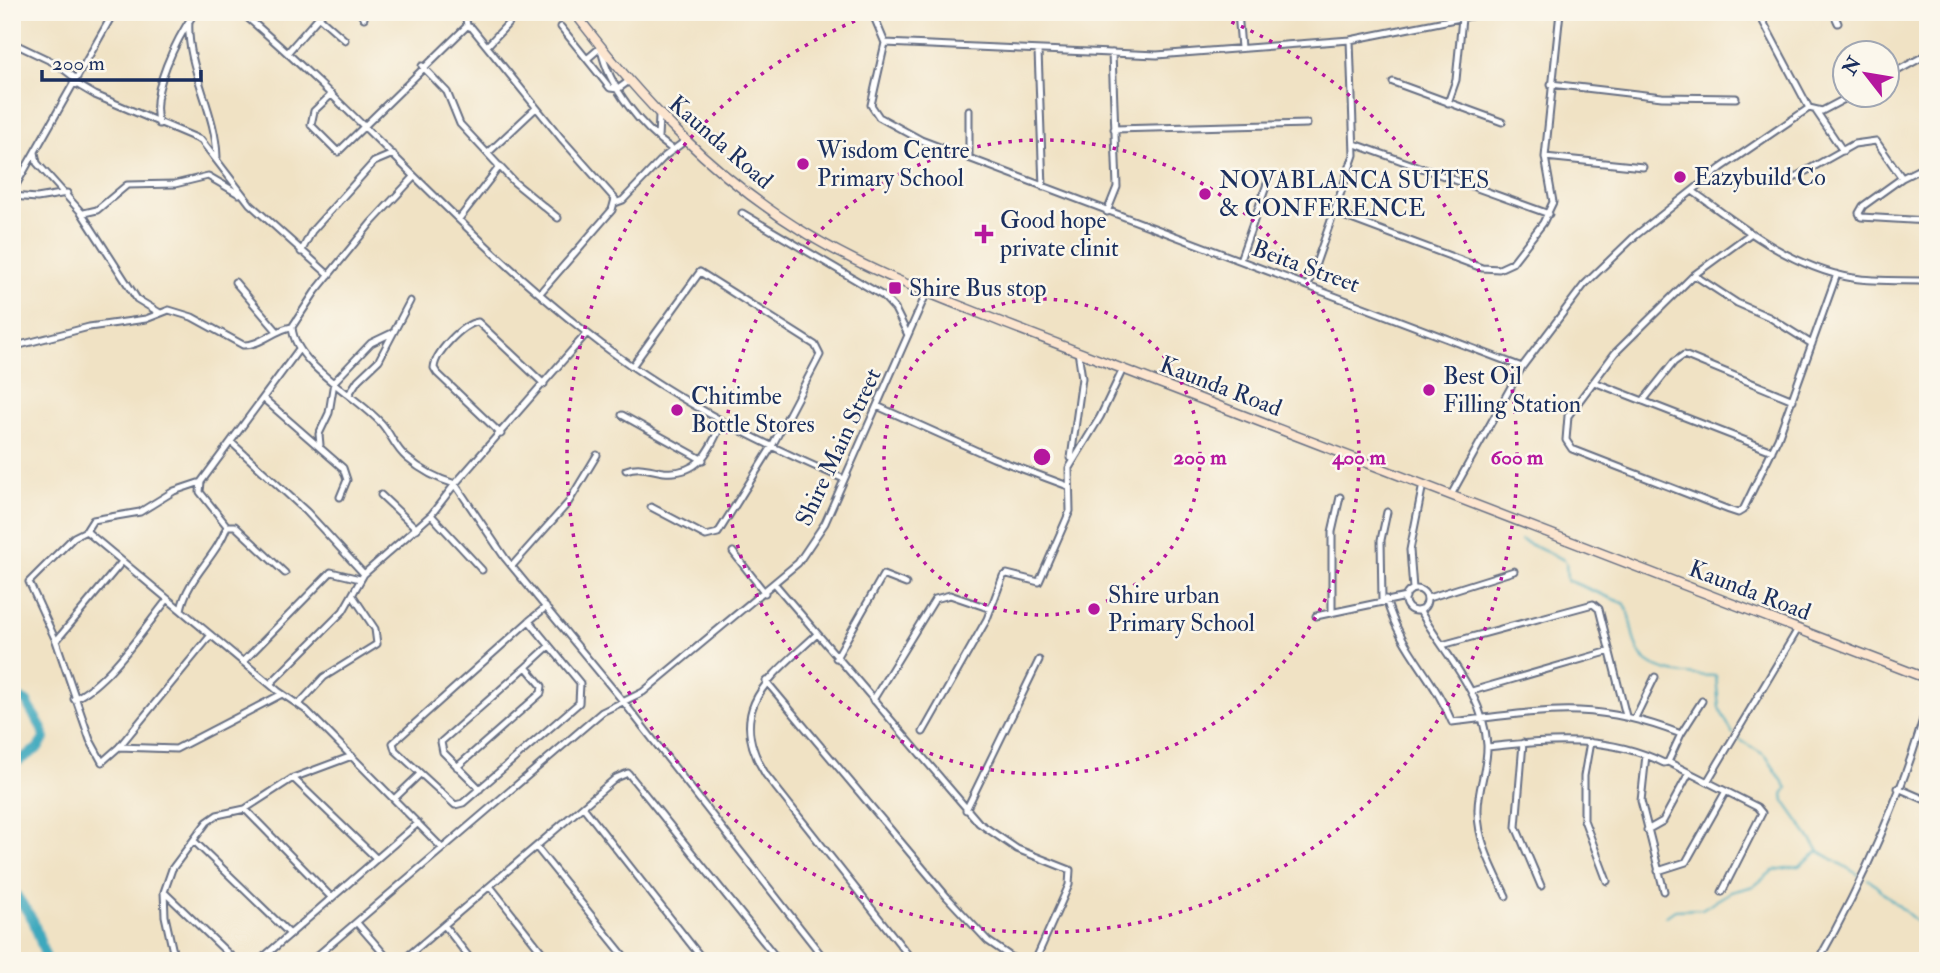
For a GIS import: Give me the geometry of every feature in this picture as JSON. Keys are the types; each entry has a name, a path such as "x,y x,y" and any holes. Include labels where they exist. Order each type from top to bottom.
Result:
{"main road":[{"name":"Kaunda Road","path":"574,12 629,81 685,141 755,200 825,244 928,292 1123,369 1928,679"}],"street":[{"path":"67,193 37,198 12,194 114,12"},
{"path":"159,124 157,103 168,56 195,12"},
{"path":"241,12 366,125 414,177 459,219 587,334 722,423 771,448 844,479"},
{"path":"359,12 364,18"},
{"path":"465,12 467,26"},
{"path":"487,46 519,12"},
{"path":"872,12 885,43 1157,55 1350,40 1490,12"},
{"path":"1238,12 1241,48"},
{"path":"1452,12 1454,20"},
{"path":"1335,213 1490,270 1512,263 1549,214 1554,198 1545,157 1560,12"},
{"path":"1758,12 1809,108 1816,111 1843,151"},
{"path":"1833,12 1838,23"},
{"path":"288,52 321,15 345,40"},
{"path":"1448,103 1456,80 1462,18"},
{"path":"189,21 191,48 214,130 216,159"},
{"path":"332,93 314,111 312,125 314,131 338,152 422,66 467,26"},
{"path":"467,26 472,28 571,150 610,190 615,203 612,210 540,293"},
{"path":"561,27 610,88 618,89 629,81"},
{"path":"1308,286 1335,213 1355,144 1350,40"},
{"name":"Beita Street","path":"885,43 871,105 874,112 888,124 921,140 1107,212 1522,367"},
{"path":"16,45 57,64 74,80 159,124 201,140 245,198"},
{"path":"587,58 601,47 618,89 645,123 674,150"},
{"path":"1038,51 1043,187"},
{"path":"1107,212 1117,187 1112,53"},
{"path":"1902,68 1928,54"},
{"path":"422,66 443,85 456,118 514,182 558,218"},
{"path":"1393,82 1502,122"},
{"path":"1552,84 1662,97 1736,99"},
{"path":"1816,111 1832,104"},
{"path":"488,153 536,108"},
{"path":"1451,495 1522,367 1584,285 1635,236 1746,149 1809,108"},
{"path":"969,110 969,158"},
{"path":"645,123 658,114"},
{"path":"658,114 659,138"},
{"path":"1114,129 1307,124"},
{"path":"615,203 623,201 685,141"},
{"path":"1783,184 1859,142 1876,141 1902,178"},
{"path":"1355,144 1549,214"},
{"path":"35,152 39,167 67,193 137,299 160,313"},
{"path":"301,252 312,232 374,162 393,154"},
{"path":"1545,157 1643,167"},
{"path":"1928,165 1902,178 1863,206 1859,213 1861,217 1928,221"},
{"path":"459,219 500,166"},
{"path":"82,214 104,205 127,185 175,184 204,176 224,183 245,198 329,275"},
{"path":"12,347 56,334 146,319 169,310 183,314 243,345 292,327 371,223 414,177"},
{"path":"1240,260 1268,181"},
{"path":"1694,192 1750,234 1837,274 1856,278 1928,281"},
{"path":"742,213 817,260 883,296 895,309 908,335"},
{"path":"796,246 806,233"},
{"path":"1750,234 1693,275 1625,343 1573,408 1565,429 1568,444 1586,457 1738,513 1743,510 1772,452 1793,400 1837,274"},
{"path":"817,260 825,244"},
{"path":"633,365 694,277 705,272 819,350 819,360 771,448 725,524 712,536 695,531 651,507"},
{"path":"1693,275 1737,303 1769,317 1812,344"},
{"path":"235,282 277,331"},
{"name":"Shire Main Street","path":"311,961 602,712 643,692 765,593 812,545 928,292"},
{"path":"349,394 358,380 377,363 410,301"},
{"path":"500,434 437,373 434,368 437,357 467,326 478,323 544,384"},
{"path":"292,327 299,349 382,424 393,446 443,481 455,484 512,566 622,700 800,932 826,961"},
{"path":"320,445 319,434 329,413 334,382 371,343 392,333"},
{"path":"270,684 291,659 333,621 353,596 362,577 431,514 587,334"},
{"path":"211,635 120,747 107,761 100,761 74,699 55,641 29,582 74,537 86,531 90,522 98,518 140,512 173,491 201,482 299,349"},
{"path":"923,732 991,609 1004,575 1039,582 1070,511 1069,468 1082,378 1078,351"},
{"path":"1643,401 1674,362 1684,355 1793,400"},
{"path":"1069,468 1100,417 1123,369"},
{"path":"1594,382 1772,452"},
{"path":"264,399 320,445 346,474 340,498"},
{"path":"877,406 993,458 1068,486"},
{"path":"622,415 703,460"},
{"path":"626,470 639,467 679,472 703,460 722,423"},
{"path":"231,442 307,512 362,577"},
{"path":"512,566 568,503 597,455"},
{"path":"201,482 201,492 227,526"},
{"path":"1315,616 1384,599 1406,597 1413,589 1410,550 1423,484"},
{"path":"381,495 417,529"},
{"path":"1332,613 1332,532 1339,497"},
{"path":"1387,512 1381,540 1384,599 1402,643 1436,687 1452,722 1566,708 1626,716 1681,734"},
{"path":"431,514 482,569"},
{"path":"227,526 235,526 285,573"},
{"path":"181,610 191,583 212,555 227,526"},
{"path":"86,531 121,563 282,694 299,704 442,848"},
{"path":"733,552 765,593"},
{"path":"55,641 100,592 121,563"},
{"path":"1928,563 1928,580"},
{"path":"1428,598 1514,571"},
{"path":"243,662 331,572 362,577"},
{"path":"836,658 883,575 906,584"},
{"path":"775,584 966,810 996,836 1017,849 1063,866 1071,872 1069,886 1035,961"},
{"path":"1413,589 1422,590 1428,598 1427,605 1420,611"},
{"path":"873,700 935,599 950,595 991,609"},
{"path":"299,704 324,677 377,643 375,628 353,596"},
{"path":"1406,597 1408,608 1420,611 1472,691 1487,747 1478,809 1480,832 1489,861 1506,896"},
{"path":"74,699 86,693 99,681 167,600"},
{"path":"1442,646 1592,604 1599,609 1626,716"},
{"path":"529,621 580,683 579,703 463,803 455,805 395,750 395,738 529,621 546,607"},
{"path":"1707,782 1798,629"},
{"path":"816,635 766,681 754,701 748,724 758,762 913,961"},
{"path":"480,789 443,752 440,745 443,739 549,646"},
{"path":"1472,691 1610,651"},
{"path":"966,810 1039,660"},
{"path":"457,766 541,693 542,686 526,667"},
{"path":"1634,718 1655,677"},
{"path":"766,681 971,923 988,941 1017,961"},
{"path":"120,747 176,749 282,694"},
{"path":"1668,762 1681,734 1702,701"},
{"path":"1818,961 1871,858 1917,744 1928,701"},
{"path":"1487,747 1590,741 1668,762 1757,807 1762,813 1723,892"},
{"path":"1590,741 1584,776 1584,820 1607,881"},
{"path":"1523,743 1516,827 1541,886"},
{"path":"1646,755 1641,801 1664,891"},
{"path":"175,961 168,937 164,892 172,869 213,817 245,809 293,778 352,756"},
{"path":"402,961 616,778 628,773 779,961"},
{"path":"1647,830 1663,821 1689,773"},
{"path":"394,799 420,774"},
{"path":"293,778 376,858"},
{"path":"1898,788 1928,801"},
{"path":"1658,871 1686,862 1726,791"},
{"path":"583,808 704,961"},
{"path":"245,809 331,897"},
{"path":"259,961 418,823"},
{"path":"194,841 290,934"},
{"path":"537,848 628,961"},
{"path":"490,886 549,961"},
{"path":"164,892 236,961"},
{"path":"357,923 390,961"},
{"path":"444,925 472,961"}],"waterway":[{"path":"1521,540 1566,562 1567,580 1625,604 1637,648 1650,664 1671,672 1716,676 1719,708 1733,734"},
{"path":"12,684 18,697 27,702 42,728 44,739 37,749 12,765"},
{"path":"1737,738 1766,756 1787,788 1783,794 1784,801 1819,851 1859,875"},
{"path":"1665,917 1675,910 1702,909 1731,892 1754,886 1774,870 1799,866 1819,851"},
{"path":"1868,879 1924,928 1928,937"},
{"path":"12,889 33,920 47,961"}],"place":[{"name":"Wisdom Centre Primary School","path":"803,164"},
{"name":"Eazybuild Co","path":"1680,177"},
{"name":"NOVABLANCA SUITES & CONFERENCE","path":"1205,194"},
{"name":"Good hope private clinit","path":"984,234"},
{"name":"Shire Bus stop","path":"895,288"},
{"name":"Best Oil Filling Station","path":"1429,390"},
{"name":"Chitimbe Bottle Stores","path":"677,410"},
{"name":"Shire urban Primary School","path":"1094,609"}]}
